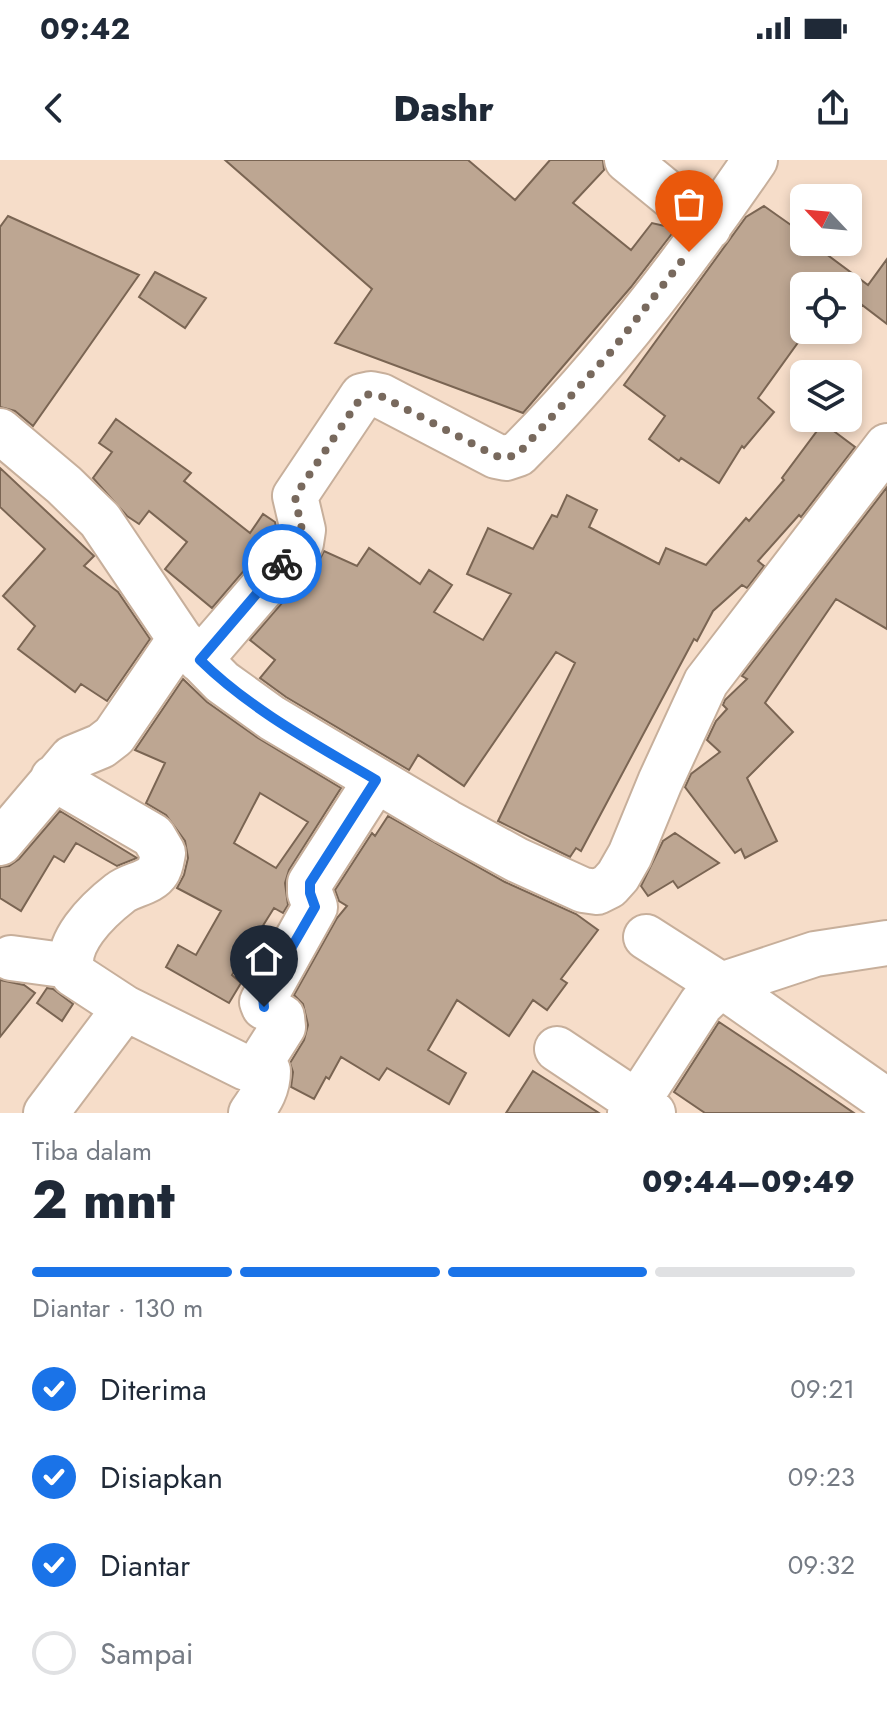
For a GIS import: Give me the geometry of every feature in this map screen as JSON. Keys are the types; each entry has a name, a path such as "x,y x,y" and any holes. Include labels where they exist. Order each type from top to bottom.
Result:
{"street":[{"path":"627,160 709,227"},
{"path":"0,843 72,758 101,746 114,736 190,649 301,543 303,530 295,496 362,396 381,396 496,456 506,458 518,454 610,353 709,227 755,160"},
{"path":"0,431 100,520 190,649 222,682 272,718 376,780 530,866 583,890 597,892 609,886 630,855 706,682 887,446"},
{"path":"53,778 153,836 163,853 158,872 122,891 92,920 72,948 70,966 73,974 125,1008 253,1070 261,1063 283,1027 282,1017 264,1007 263,997 315,907 310,883 376,780"},
{"path":"646,937 721,985 887,1101"},
{"path":"557,1049 640,1109 701,1004 721,985 815,954 887,943"},
{"path":"4,960 70,966"},
{"path":"46,1113 125,1008"},
{"path":"251,1113 268,1082 268,1071 261,1063"}],"building":[{"path":"225,160 468,160 515,200 550,160 603,160 604,170 573,203 631,250 652,223 674,231 631,287 523,413 335,343 372,289"},
{"path":"764,206 790,224 790,256 829,256 850,272 790,272 790,344 797,344 758,398 774,412 744,448 742,446 719,483 681,458 679,461 649,439 665,416 624,385 746,217"},
{"path":"8,216 139,275 33,426 15,411 0,407 0,227"},
{"path":"887,259 887,324 862,305 862,281 868,285"},
{"path":"155,272 206,298 185,328 139,297"},
{"path":"116,419 191,473 184,481 250,533 263,514 275,522 277,532 212,608 165,569 187,542 149,511 139,524 127,516 93,478 112,452 99,443"},
{"path":"816,432 835,432 855,447 801,517 799,515 758,561 764,566 747,588 742,585 713,611 697,641 694,639 581,851 576,848 570,857 498,821 575,663 556,652 464,786 418,755 409,770 286,697 260,678 275,660 250,640 324,551 357,566 369,548 420,584 429,570 452,585 434,612 483,640 511,594 467,574 488,528 533,549 552,515 557,517 567,495 597,510 589,527 659,564 666,548 706,565 746,518 749,521 784,480 782,478"},
{"path":"0,468 94,556 84,566 118,592 150,639 107,701 81,684 75,692 18,649 35,626 3,596 45,549 0,507"},
{"path":"887,487 887,629 836,599 765,703 793,732 747,778 777,841 745,858 741,849 735,853 685,787 691,774 720,752 707,740 716,721 727,709 723,705 725,700 747,679 742,676"},
{"path":"183,679 207,702 258,738 341,788 289,870 285,883 288,905 283,913 274,908 232,975 241,983 229,1003 166,967 178,945 196,955 221,911 177,888 188,858 185,841 166,815 146,803 165,763 135,750","holes":["260,793 308,822 276,868 234,843"]},
{"path":"60,811 137,858 117,866 76,843 64,862 54,856 21,911 0,898 0,867 9,866 19,859"},
{"path":"388,816 505,882 576,914 598,930 561,979 567,983 547,1010 533,1000 509,1036 457,1000 428,1050 466,1073 449,1104 387,1068 379,1080 341,1057 314,1099 291,1087 293,1072 290,1063 304,1040 308,1025 303,1004 294,995 337,918 347,906 339,901 335,890 372,833 375,836"},
{"path":"675,833 719,863 678,888 673,881 648,896 641,886 663,841"},
{"path":"0,980 24,985 35,993 0,1037"},
{"path":"47,988 73,1004 62,1021 37,1003"},
{"path":"719,1022 854,1113 705,1113 674,1092"},
{"path":"533,1071 552,1083 599,1113 506,1113"}],"way so far":[{"path":"282,564 301,543 303,530 295,496 362,396 381,396 496,456 506,458 518,454 610,353 689,252"}],"route":[{"path":"264,1007 263,997 315,907 310,883 376,780 272,718 222,682 200,660 282,564"}]}
